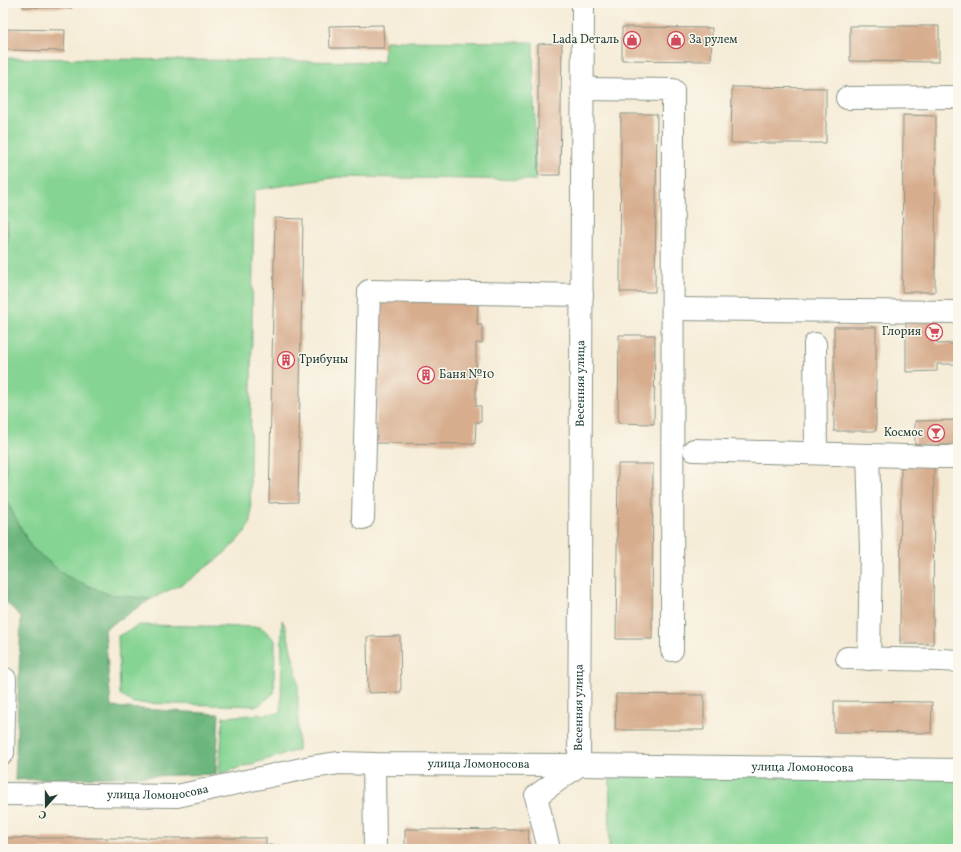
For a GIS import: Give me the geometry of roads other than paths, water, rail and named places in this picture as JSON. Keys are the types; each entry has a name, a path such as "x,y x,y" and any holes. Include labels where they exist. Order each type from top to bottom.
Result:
{"street":[{"name":"Весенняя улица","path":"579,765 583,3"},
{"path":"583,89 673,90 672,650"},
{"path":"846,98 958,97"},
{"path":"363,518 369,290 582,295"},
{"path":"673,309 958,312"},
{"path":"815,344 816,453"},
{"path":"694,450 950,457 958,455"},
{"path":"868,455 871,549 869,659"},
{"path":"847,658 958,661"},
{"path":"3,679 5,679 3,753"},
{"name":"улица Ломоносова","path":"3,794 177,796 311,767 339,763 958,770"},
{"path":"374,764 375,849"},
{"path":"548,849 536,796 579,765"}],"place":[{"name":"Lada Dеталь","path":"632,40"},
{"name":"За рулем","path":"676,40"},
{"name":"Глория","path":"934,332"},
{"name":"Трибуны","path":"286,360"},
{"name":"Баня №10","path":"426,375"},
{"name":"Космос","path":"936,433"}]}
